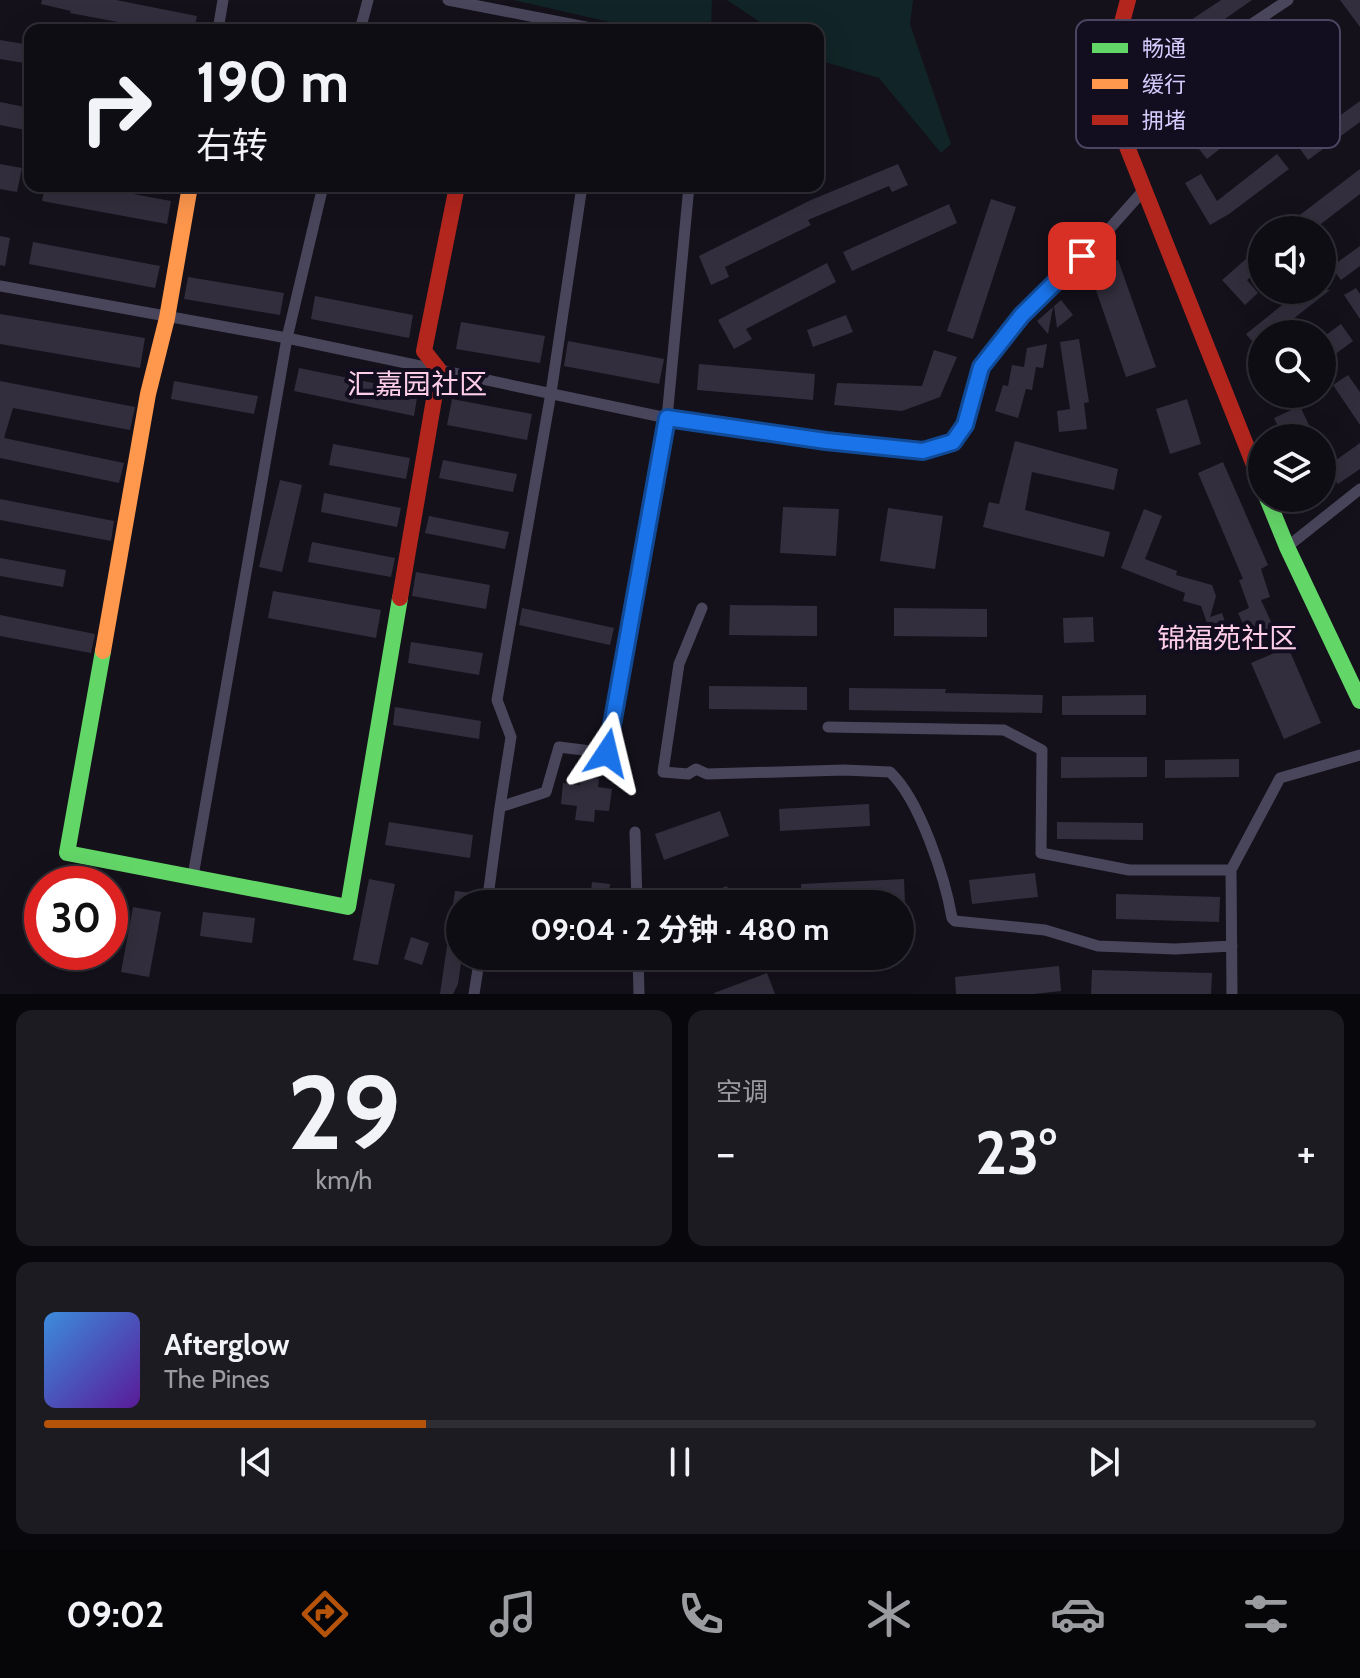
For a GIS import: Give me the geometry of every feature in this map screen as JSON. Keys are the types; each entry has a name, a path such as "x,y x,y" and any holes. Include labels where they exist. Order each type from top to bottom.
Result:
{"street":[{"path":"219,24 223,0"},
{"path":"362,24 368,0"},
{"path":"448,0 570,24"},
{"path":"1123,20 1128,0"},
{"path":"1258,20 1288,0"},
{"path":"1127,148 1248,450"},
{"path":"0,286 287,338 667,418 826,441 923,451 953,442 965,425 981,367 1022,315 1102,237 1143,191"},
{"path":"189,192 167,318 148,394 67,853 348,907 439,370 424,351 456,192"},
{"path":"193,876 287,338 322,192"},
{"path":"489,890 511,737 497,700 551,393 581,192"},
{"path":"500,807 546,792 559,747 607,753 667,418 688,192"},
{"path":"1287,547 1360,489"},
{"path":"1273,512 1360,701"},
{"path":"702,608 679,664 663,772 688,774 696,769 707,774 844,770 890,772 900,781 920,820 941,872 955,921 1045,930 1098,946 1175,949 1232,946"},
{"path":"828,727 1004,730 1042,750 1041,853 1129,870 1231,870"},
{"path":"1232,994 1231,870 1280,778 1360,755"},
{"path":"635,832 637,890"},
{"path":"474,994 478,970"},
{"path":"638,970 639,994"}],"green space":[{"path":"513,0 712,0 711,24 619,24"},
{"path":"727,0 913,0 910,24 951,144 941,153 879,78 824,62 824,24 763,24"}],"building":[{"path":"42,0 116,0 197,16 195,24 128,24 41,4"},
{"path":"1221,0 1252,0 1223,20 1191,20"},
{"path":"1340,0 1360,0 1360,27"},
{"path":"0,40 24,44 24,63 0,59"},
{"path":"1360,101 1360,122 1340,137 1340,116"},
{"path":"0,102 24,107 24,130 0,125"},
{"path":"1198,148 1221,148 1207,159"},
{"path":"1299,148 1324,148 1308,160"},
{"path":"1277,154 1289,169 1210,225 1185,183 1201,174 1217,201"},
{"path":"0,164 22,168 17,192 0,189"},
{"path":"898,164 908,185 892,192 889,186 808,220 811,225 725,267 729,277 711,285 699,256 811,200"},
{"path":"1360,169 1360,194 1331,216 1299,216"},
{"path":"44,192 122,192 171,201 167,224 42,201"},
{"path":"991,199 1016,207 973,339 947,331"},
{"path":"949,204 957,223 852,271 843,252"},
{"path":"0,236 10,238 5,266 0,265"},
{"path":"33,242 160,266 155,288 29,264"},
{"path":"1360,246 1360,266 1341,280 1336,274 1336,263"},
{"path":"1248,257 1248,302 1245,305 1222,280"},
{"path":"1118,260 1156,367 1126,377 1089,270"},
{"path":"827,263 836,282 746,329 752,339 734,349 718,320"},
{"path":"188,277 284,293 280,315 184,299"},
{"path":"1356,288 1360,294 1360,319 1344,295"},
{"path":"315,296 413,315 409,338 311,319"},
{"path":"1061,300 1073,315 1057,328 1054,306"},
{"path":"1284,304 1312,304 1292,320 1264,320"},
{"path":"1053,307 1048,334 1037,321"},
{"path":"0,314 145,338 140,368 0,344"},
{"path":"846,315 853,332 813,347 807,330"},
{"path":"461,322 545,336 540,363 456,349"},
{"path":"1341,324 1353,341 1336,354 1336,328"},
{"path":"1079,339 1089,402 1084,403 1087,429 1059,432 1057,411 1070,409 1060,342"},
{"path":"568,341 664,359 659,384 564,366"},
{"path":"1047,344 1043,368 1036,367 1032,390 1026,389 1018,418 995,411 1003,385 1008,386 1012,365 1024,367 1027,348"},
{"path":"934,350 957,357 940,397 902,411 834,405 837,383 922,386"},
{"path":"699,364 815,374 813,400 697,390"},
{"path":"299,368 418,392 414,416 294,391"},
{"path":"1348,375 1360,392 1360,425 1336,389 1336,383"},
{"path":"0,381 135,407 130,430 13,408 4,438 124,463 119,483 0,458"},
{"path":"174,381 258,396 254,414 171,399"},
{"path":"452,399 532,414 527,440 447,425"},
{"path":"1187,399 1201,444 1170,454 1156,409"},
{"path":"1301,408 1308,424 1277,424 1274,418"},
{"path":"1015,441 1118,469 1114,490 1032,472 1025,510 1110,532 1104,557 983,527 989,502 999,504"},
{"path":"1360,443 1360,469 1338,484 1336,460"},
{"path":"333,444 410,458 406,479 329,465"},
{"path":"443,460 517,474 513,492 439,478"},
{"path":"1223,462 1268,565 1261,569 1270,597 1261,600 1274,628 1250,639 1238,613 1249,608 1239,580 1243,579 1198,473"},
{"path":"280,480 302,485 282,572 259,567"},
{"path":"324,493 401,508 397,527 321,512"},
{"path":"0,499 114,521 111,541 0,520"},
{"path":"783,507 839,509 836,556 780,553"},
{"path":"888,508 943,516 935,569 880,561"},
{"path":"1144,509 1162,516 1145,559 1177,571 1176,575 1212,585 1216,596 1210,617 1222,613 1231,640 1215,645 1201,606 1183,601 1185,593 1121,568"},
{"path":"429,516 509,532 505,549 425,533"},
{"path":"312,542 395,558 391,577 308,562"},
{"path":"0,558 66,570 63,587 0,576"},
{"path":"416,572 490,585 486,609 412,596"},
{"path":"273,591 381,610 376,638 268,618"},
{"path":"730,605 817,606 817,636 729,635"},
{"path":"522,608 614,628 610,645 519,625"},
{"path":"894,608 987,609 987,637 894,636"},
{"path":"0,615 95,634 91,653 0,636"},
{"path":"1093,617 1094,642 1064,643 1063,618"},
{"path":"411,642 483,653 479,675 408,663"},
{"path":"1288,647 1321,723 1284,739 1251,663"},
{"path":"709,686 807,687 807,710 709,709"},
{"path":"849,688 946,689 945,693 1043,695 1042,713 849,710"},
{"path":"1146,695 1146,715 1062,715 1062,696"},
{"path":"395,707 481,721 479,739 393,725"},
{"path":"1061,757 1147,757 1147,777 1061,778"},
{"path":"1239,759 1239,777 1165,778 1165,760"},
{"path":"581,777 599,779 598,787 612,789 609,811 595,810 594,822 575,820 577,806 561,804 563,783 580,785"},
{"path":"869,804 870,826 780,831 779,809"},
{"path":"720,811 729,836 664,860 655,834"},
{"path":"389,822 473,835 470,858 385,845"},
{"path":"1057,822 1143,823 1143,840 1057,839"},
{"path":"1035,873 1038,897 972,904 969,880"},
{"path":"369,879 395,884 378,965 353,960"},
{"path":"904,879 904,890 801,890 801,884"},
{"path":"592,882 610,884 609,890 591,890"},
{"path":"1116,894 1220,897 1219,922 1116,919"},
{"path":"133,907 161,912 149,977 121,972 128,970 128,934"},
{"path":"203,912 255,918 252,943 200,936"},
{"path":"411,937 429,943 422,965 404,959"},
{"path":"446,953 446,970 460,970 458,984 453,994 440,994"},
{"path":"1059,966 1061,991 956,994 955,977"},
{"path":"1092,970 1212,973 1211,994 1091,994"},
{"path":"767,973 775,994 714,993"}],"traffic: fast":[{"path":"1273,512 1360,701"},
{"path":"103,651 67,853 348,907 400,598"}],"traffic: slow":[{"path":"103,651 148,394 167,318 189,192"}],"traffic: jam":[{"path":"1123,20 1128,0"},
{"path":"1128,148 1248,450"},
{"path":"400,598 439,370 424,351 456,192"}],"district":[{"name":"汇嘉园社区","path":"417,384"},
{"name":"锦福苑社区","path":"1227,638"}],"route":[{"path":"607,753 667,418 826,441 923,451 953,442 965,425 981,367 1022,315 1082,256"}]}
